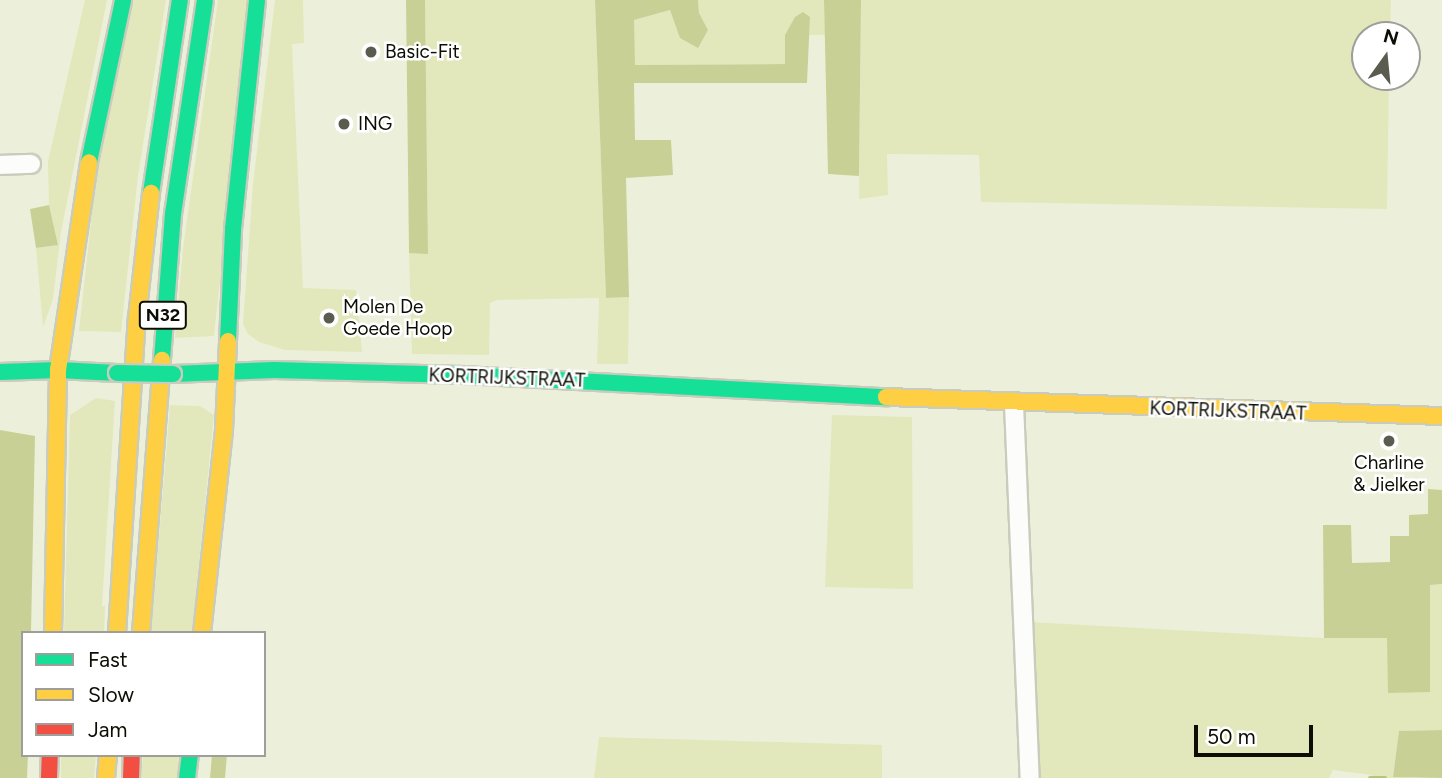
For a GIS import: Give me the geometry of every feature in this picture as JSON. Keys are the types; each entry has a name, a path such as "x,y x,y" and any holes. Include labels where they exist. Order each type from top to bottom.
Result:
{"main road":[{"path":"53,631 58,370 82,194 123,0"},
{"name":"N32","path":"117,631 137,318 148,215 180,0"},
{"name":"N32","path":"141,631 171,239 205,0"},
{"path":"202,631 224,430 233,229 257,0"},
{"name":"KORTRIJKSTRAAT","path":"0,372 58,370 173,374 274,370 461,375 1014,404 1442,416"},
{"path":"50,757 50,778"},
{"path":"106,778 108,757"},
{"path":"131,778 132,757"},
{"path":"187,778 190,757"}],"street":[{"path":"0,165 31,164"},
{"path":"1014,404 1030,778"}],"green space":[{"path":"85,0 107,0 61,232 53,299 43,327 36,248 58,245 49,205 48,161"},
{"path":"129,0 166,0 138,176 121,332 79,331 97,168"},
{"path":"218,0 250,0 214,336 175,338 183,248"},
{"path":"275,0 303,0 304,43 292,44 303,288 356,290 362,352 285,350 259,342 248,334 243,324 253,184"},
{"path":"406,0 425,0 428,254 409,253"},
{"path":"425,0 595,0 606,298 629,297 628,364 597,364 599,298 497,300 490,303 489,355 412,354 409,253 428,253"},
{"path":"595,0 698,0 699,13 708,30 698,48 680,38 670,10 634,20 635,65 785,64 785,35 795,17 803,12 810,17 807,83 634,83 635,140 671,140 673,175 626,178 629,297 606,298"},
{"path":"698,0 824,0 825,35 809,35 810,17 785,35 786,64 634,65 634,20 670,10 675,20 708,30 699,13"},
{"path":"824,0 861,0 859,176 828,174"},
{"path":"861,0 1391,0 1390,21 1351,21 1351,91 1389,91 1387,209 981,202 979,155 887,154 888,195 859,199"},
{"path":"49,205 58,245 36,248 30,209"},
{"path":"96,398 115,401 102,606 105,606 104,631 64,631 70,415"},
{"path":"170,405 200,406 214,415 192,631 151,631"},
{"path":"832,415 912,417 913,589 825,587"},
{"path":"0,430 35,436 31,631 21,631 21,757 28,757 27,778 0,778"},
{"path":"1428,489 1442,490 1442,584 1430,585 1430,692 1388,693 1387,638 1324,638 1323,525 1351,525 1352,563 1390,562 1390,536 1409,536 1409,515 1428,514"},
{"path":"1442,584 1442,730 1399,731 1393,776 1411,778 1370,778 1372,775 1333,770 1329,778 1038,778 1029,622 1324,638 1387,638 1429,692 1430,585"},
{"path":"1442,730 1442,778 1393,777 1399,731"},
{"path":"599,737 882,745 882,778 594,778"},
{"path":"61,757 96,757 94,778 61,778"},
{"path":"143,757 179,757 177,778 141,778"},
{"path":"212,757 227,757 225,778 210,778"}],"waterway":[{"path":"1370,778 1385,778"}],"traffic: fast":[{"path":"89,162 123,0"},
{"path":"151,193 180,0"},
{"path":"162,360 173,214 205,0"},
{"path":"228,341 233,229 257,0"},
{"path":"0,372 58,370 117,373"},
{"path":"173,374 274,370 461,375 886,397"},
{"path":"117,373 173,374"},
{"path":"187,778 190,757"}],"traffic: slow":[{"path":"53,631 58,370 89,162"},
{"path":"117,631 137,318 151,193"},
{"path":"202,631 224,430 228,341"},
{"path":"141,631 162,360"},
{"path":"886,397 1442,416"},
{"path":"106,778 108,757"}],"traffic: jam":[{"path":"49,778 50,757"},
{"path":"131,778 132,757"}],"place":[{"name":"Basic-Fit","path":"371,52"},
{"name":"ING","path":"344,124"},
{"name":"Molen De Goede Hoop","path":"329,318"},
{"name":"Charline & Jielker","path":"1389,441"}]}
